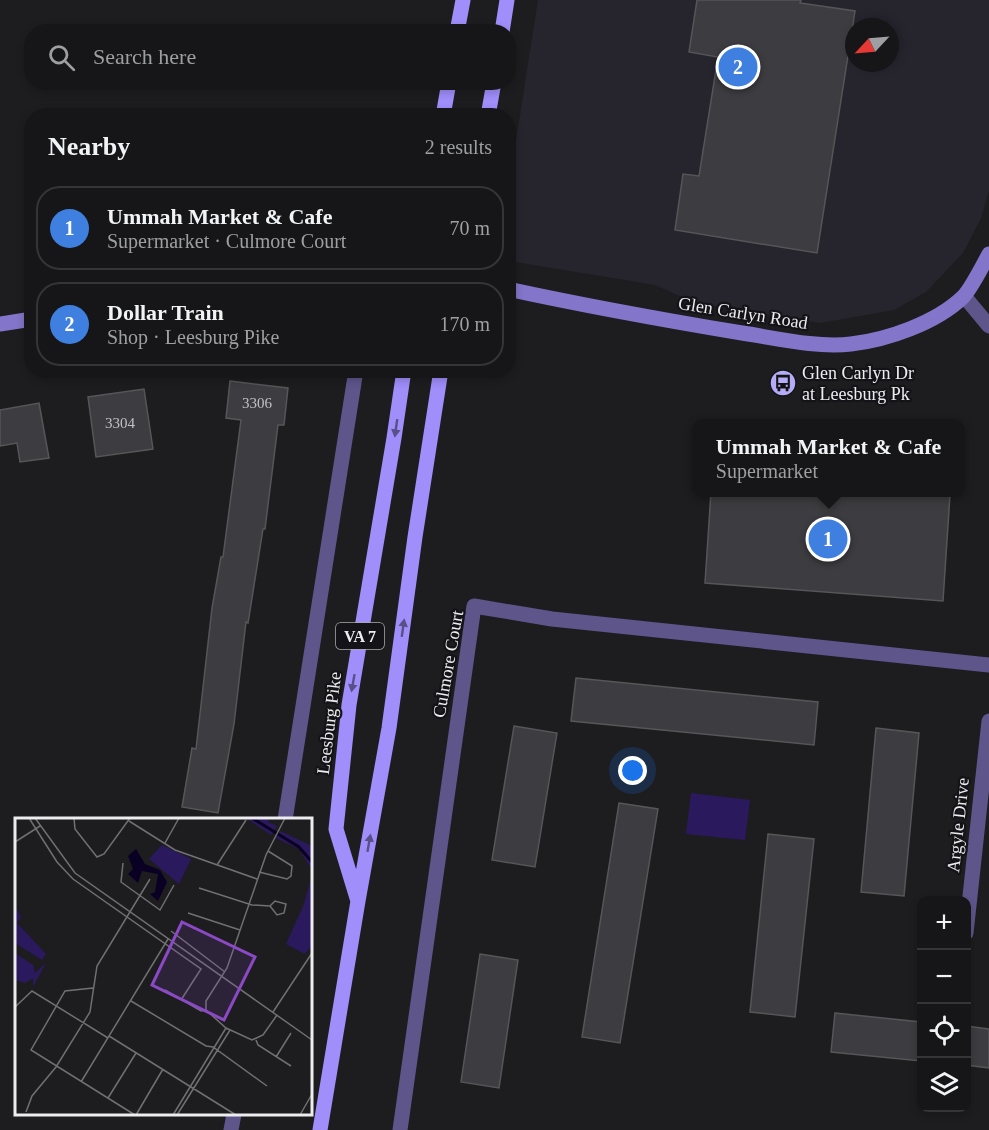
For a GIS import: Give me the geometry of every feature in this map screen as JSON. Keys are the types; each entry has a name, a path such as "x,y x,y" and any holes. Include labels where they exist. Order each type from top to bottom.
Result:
{"main road":[{"path":"458,24 463,0"},
{"path":"503,24 507,0"},
{"path":"444,108 448,90"},
{"path":"489,108 493,90"},
{"name":"Leesburg Pike","path":"358,901 336,829 349,705 403,378"},
{"name":"Leesburg Pike","path":"320,1130 389,728 440,378"}],"street":[{"path":"989,254 964,296 989,326"},
{"name":"Glen Carlyn Road","path":"516,291 659,320 811,344 849,344 887,338 922,324 964,296"},
{"path":"0,324 24,321"},
{"path":"285,818 356,378"},
{"name":"Culmore Court","path":"400,1130 474,606 552,619 989,665"},
{"name":"Argyle Drive","path":"970,896 989,722"},
{"path":"231,1130 234,1115"}],"shaded area":[{"path":"538,0 989,0 989,191 981,218 963,253 926,292 894,310 820,323 693,302 655,285 516,262 516,141"},
{"path":"691,793 750,800 745,840 686,834"}],"building":[{"path":"697,0 801,0 800,3 855,11 854,18 845,18 845,72 817,253 675,230 683,174 699,176 718,57 689,52"},
{"path":"230,381 288,388 284,425 278,425 265,529 263,529 248,623 246,622 234,724 218,813 182,807 192,748 196,749 212,608 221,557 223,557 241,420 226,418"},
{"path":"144,389 153,449 96,457 88,397"},
{"path":"39,403 49,458 20,462 17,443 0,446 0,410"},
{"path":"711,497 950,497 943,601 705,583"},
{"path":"576,678 818,702 814,745 571,721"},
{"path":"514,726 557,733 535,867 492,860"},
{"path":"876,728 919,733 904,896 861,892"},
{"path":"619,803 658,809 620,1043 582,1037"},
{"path":"768,834 814,839 795,1017 750,1012"},
{"path":"480,954 518,960 499,1088 461,1082"},
{"path":"835,1013 917,1022 917,1061 831,1052"},
{"path":"971,1027 989,1029 989,1068 971,1066"}],"place":[{"name":"Dollar Train","path":"738,67"},
{"name":"Glen Carlyn Dr at Leesburg Pk","path":"783,383"},
{"name":"Ummah Market & Cafe","path":"828,539"}]}
